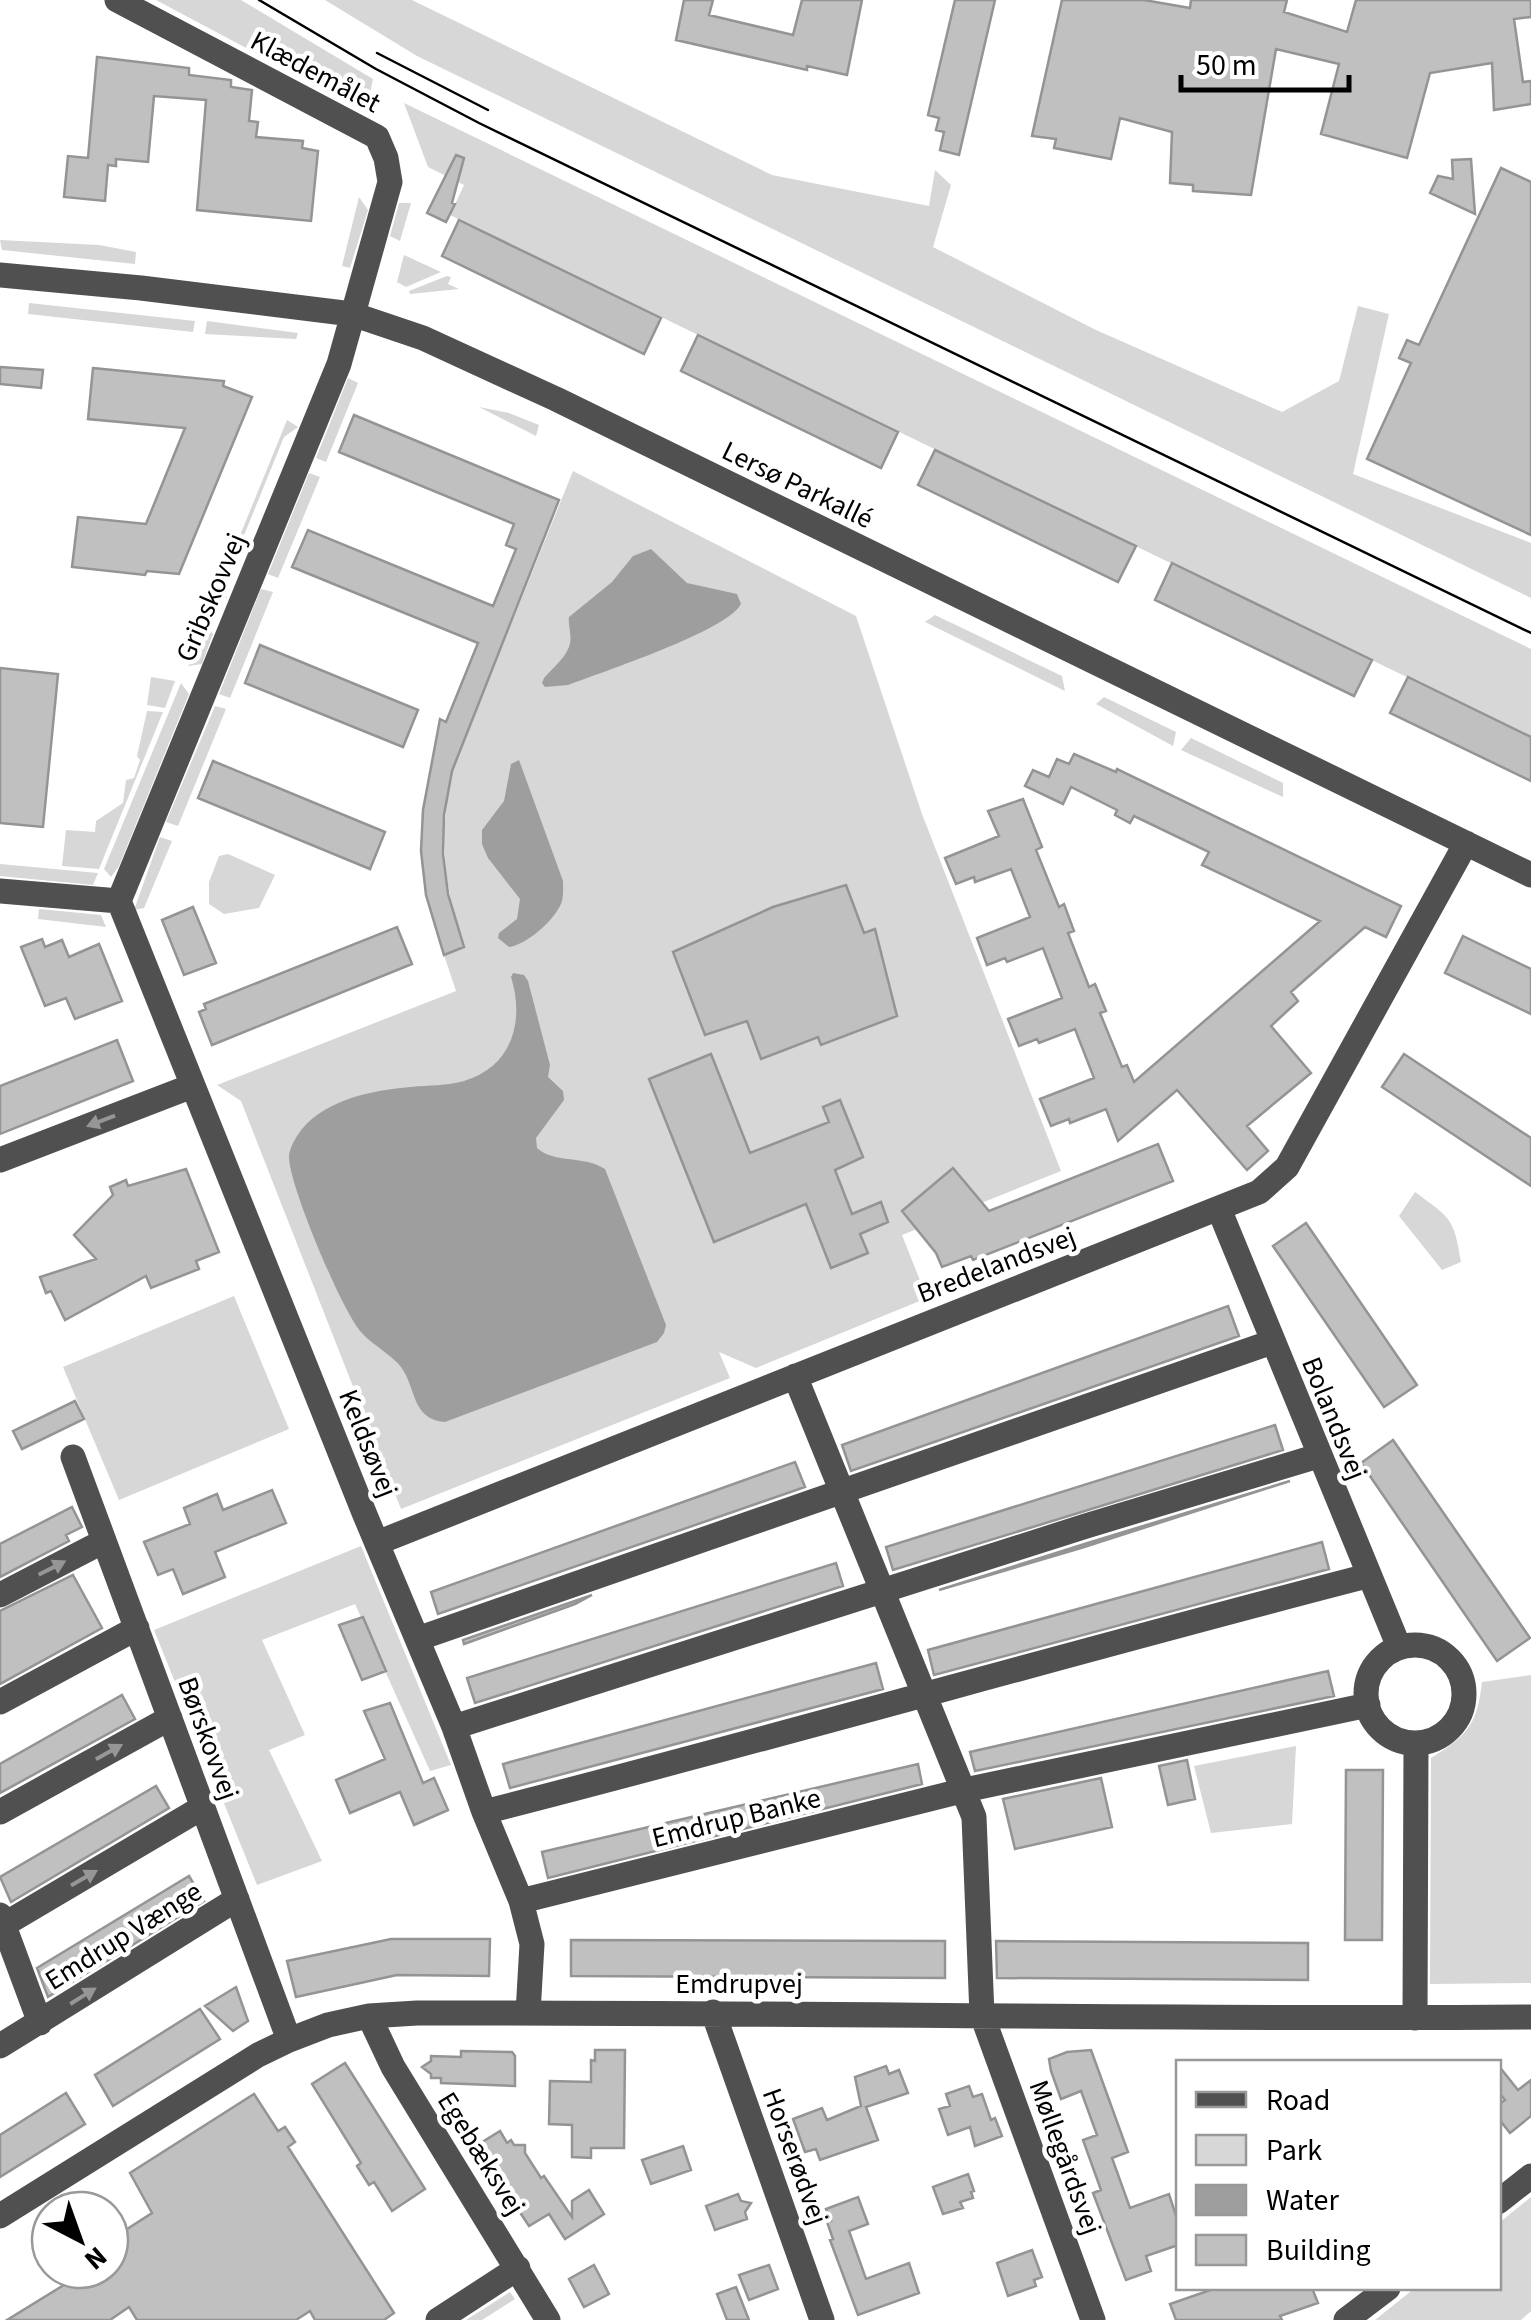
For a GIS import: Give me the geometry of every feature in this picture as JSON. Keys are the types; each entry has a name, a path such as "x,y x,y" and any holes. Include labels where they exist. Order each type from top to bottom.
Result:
{"street":[{"name":"Klædemålet","path":"117,0 377,136 390,182 352,314"},
{"name":"Lersø Parkallé","path":"0,275 352,314 423,338 556,399 1531,874"},
{"name":"Gribskovvej","path":"118,902 340,364 352,314"},
{"name":"Bredelandsvej","path":"377,1543 1258,1192 1287,1168 1466,843"},
{"path":"0,891 118,902"},
{"name":"Keldsøvej","path":"118,902 521,1901 532,1944 528,2013"},
{"path":"0,1160 192,1086"},
{"name":"Bolandsvej","path":"1219,1209 1398,1647"},
{"path":"416,1640 1272,1342"},
{"path":"795,1376 974,1816 982,2015"},
{"name":"Børskovvej","path":"73,1456 290,2040"},
{"path":"454,1727 1318,1456"},
{"path":"0,1595 104,1541"},
{"path":"484,1812 706,1756 1367,1576"},
{"path":"0,1702 137,1628"},
{"path":"1416,1644 1434,1648 1450,1658 1464,1688 1457,1720 1446,1732 1416,1743 1385,1732 1374,1720 1368,1704 1372,1670 1398,1647 1416,1644"},
{"name":"Emdrup Banke","path":"521,1901 965,1790 1368,1704"},
{"path":"0,1812 170,1718"},
{"path":"1415,2018 1416,1743"},
{"name":"Emdrup Vænge","path":"40,2023 1,1922 203,1807"},
{"name":"Emdrup Vænge","path":"0,2046 237,1899"},
{"name":"Emdrupvej","path":"0,2216 258,2055 328,2025 369,2016 713,2012 1531,2017"},
{"name":"Horserødvej","path":"713,2012 822,2320"},
{"name":"Møllegårdsvej","path":"982,2015 1093,2320"},
{"name":"Egebæksvej","path":"369,2016 392,2067 548,2320"},
{"path":"1501,2200 1531,2176"},
{"path":"438,2320 518,2268"},
{"path":"1346,2320 1385,2290"}],"green space":[{"path":"156,0 241,0 373,79 366,112"},
{"path":"325,0 412,0 772,175 929,206 935,170 951,185 933,247 1096,330 1282,412 1339,381 1358,306 1389,314 1353,474 1531,543 1531,598 417,56"},
{"path":"404,103 1531,649 1531,737 450,215 464,185 428,167"},
{"path":"359,197 368,210 350,268 342,266"},
{"path":"399,203 411,203 400,241 390,236"},
{"path":"0,240 99,245 136,252 135,264 2,250"},
{"path":"404,255 441,272 406,287 397,282"},
{"path":"451,277 448,284 459,289 410,294 409,291"},
{"path":"29,303 195,321 193,332 28,314"},
{"path":"207,321 298,333 296,339 205,334"},
{"path":"348,378 358,383 326,462 316,458"},
{"path":"479,407 539,425 536,436"},
{"path":"287,420 298,427 284,437 223,587 227,598 214,599"},
{"path":"573,471 856,616 922,814 1061,1171 902,1235 927,1298 756,1368 719,1352 730,1378 401,1509 241,1101 217,1085 456,991 444,955 463,946 445,860 445,818 452,771"},
{"path":"309,473 320,477 278,578 268,574"},
{"path":"261,589 273,592 230,698 219,694"},
{"path":"935,615 1062,676 1065,691 925,622"},
{"path":"205,623 213,634 202,664 188,666"},
{"path":"151,677 175,681 165,708 147,705"},
{"path":"181,683 189,694 119,866 111,877 104,869"},
{"path":"1104,697 1176,732 1173,746 1096,704"},
{"path":"215,706 226,709 178,826 166,822"},
{"path":"147,711 163,712 99,869 62,866 66,830 95,832 96,821 123,803 126,780 134,778 140,760 137,756"},
{"path":"1191,738 1283,783 1283,797 1181,750"},
{"path":"160,837 172,841 144,908 134,910"},
{"path":"228,854 275,875 259,908 224,914 209,904 209,882 219,856"},
{"path":"0,864 98,873 93,885 0,876"},
{"path":"39,909 101,915 106,927 38,919"},
{"path":"1415,1192 1453,1227 1461,1262 1442,1270 1399,1216"},
{"path":"234,1296 289,1429 119,1500 63,1367"},
{"path":"361,1546 451,1765 430,1771 355,1604 262,1640 305,1735 269,1750 322,1861 257,1885 154,1630"},
{"path":"1531,1675 1531,1983 1430,1984 1431,1758 1468,1728 1477,1709 1482,1682"},
{"path":"1296,1746 1292,1824 1211,1833 1194,1766"},
{"path":"1531,2197 1531,2311 1521,2320 1375,2320 1412,2290 1501,2290 1501,2221"},
{"path":"510,2292 515,2299 482,2320 466,2320"}],"water":[{"path":"651,549 687,583 737,594 741,604 713,626 662,650 568,685 545,687 544,678 569,646 569,617 612,582 633,556"},
{"path":"519,760 563,881 563,894 560,906 545,925 523,942 509,947 498,938 499,933 517,919 520,899 488,858 482,830 504,801 511,764"},
{"path":"513,973 524,975 528,981 550,1065 548,1077 563,1091 564,1100 536,1138 537,1148 552,1156 605,1169 666,1325 657,1342 445,1422 434,1420 420,1409 401,1367 365,1337 352,1320 307,1219 289,1155 307,1124 332,1106 379,1091 464,1081 494,1065 504,1054 515,1026"}],"building":[{"path":"684,0 713,0 709,15 793,35 802,0 862,0 847,75 807,66 807,70 676,40"},
{"path":"955,0 995,0 959,155 940,150 944,132 936,130 939,118 928,115"},
{"path":"1062,0 1144,0 1190,8 1191,0 1287,0 1284,12 1347,32 1356,0 1531,0 1531,17 1514,19 1523,82 1531,81 1531,104 1494,110 1492,63 1430,73 1407,158 1321,134 1339,64 1276,49 1251,195 1193,191 1193,185 1170,183 1172,132 1120,118 1111,159 1054,148 1056,139 1032,136"},
{"path":"97,57 189,68 189,75 231,80 231,87 252,90 249,121 258,122 256,137 303,141 302,148 318,151 311,221 197,210 206,100 154,96 148,162 116,159 116,166 108,165 105,201 64,197 68,156 88,158"},
{"path":"456,155 464,158 452,203 455,204 446,222 427,213"},
{"path":"1471,159 1475,214 1430,193 1438,176 1453,179 1452,160"},
{"path":"1501,168 1531,182 1531,535 1367,459 1411,363 1399,358 1407,340 1419,345"},
{"path":"459,220 661,318 644,354 442,256"},
{"path":"698,335 898,432 881,468 681,371"},
{"path":"0,367 43,370 41,388 0,384"},
{"path":"93,368 224,381 223,386 252,397 179,574 147,571 145,575 72,567 78,517 146,524 185,428 88,419"},
{"path":"354,415 559,500 452,771 444,815 443,854 448,894 464,947 444,955 426,895 421,851 423,810 440,719 446,722 478,643 292,567 308,530 493,606 516,549 506,545 514,524 339,452"},
{"path":"935,450 1136,546 1118,582 918,485"},
{"path":"1172,563 1372,660 1354,696 1155,600"},
{"path":"260,645 418,710 403,747 245,683"},
{"path":"0,668 58,674 43,827 0,823"},
{"path":"1408,677 1531,737 1531,781 1390,713"},
{"path":"1074,754 1116,772 1117,769 1401,906 1386,937 1365,927 1291,992 1298,1001 1271,1026 1311,1073 1247,1126 1268,1151 1247,1170 1177,1090 1118,1141 1106,1109 1051,1126 1040,1099 1094,1078 1075,1029 1019,1046 1008,1019 1062,998 1043,948 987,965 977,938 1030,917 1011,869 975,882 974,877 956,884 945,858 999,836 988,811 1023,799 1042,847 1036,850 1059,907 1064,904 1074,931 1068,933 1089,987 1095,984 1106,1011 1100,1013 1122,1067 1127,1065 1134,1082 1320,921 1202,865 1209,852 1134,816 1130,823 1115,815 1117,810 1071,787 1063,804 1025,786 1033,770 1049,777 1057,759 1069,764"},
{"path":"213,761 385,832 370,869 198,798"},
{"path":"846,885 864,933 875,929 897,1016 821,1045 818,1037 761,1059 747,1021 705,1035 673,952 773,907"},
{"path":"193,907 216,963 184,975 162,920"},
{"path":"397,927 412,964 212,1045 199,1012 206,1009 204,1004"},
{"path":"1463,936 1531,969 1531,1014 1445,973"},
{"path":"42,939 45,947 62,940 69,957 99,944 122,1001 75,1019 66,998 45,1006 21,947"},
{"path":"117,1040 133,1081 0,1134 0,1086"},
{"path":"711,1054 750,1153 829,1122 823,1107 840,1100 863,1157 835,1170 852,1214 881,1202 888,1222 860,1234 868,1253 831,1268 806,1204 714,1242 649,1079"},
{"path":"1404,1054 1531,1138 1531,1186 1382,1087"},
{"path":"1158,1144 1173,1181 973,1260 971,1256 942,1267 936,1253 902,1211 953,1168 989,1211"},
{"path":"186,1169 219,1252 196,1261 199,1269 151,1288 146,1276 65,1320 40,1277 96,1259 74,1235 113,1195 110,1187 126,1180 128,1186"},
{"path":"1306,1223 1417,1385 1384,1407 1273,1246"},
{"path":"1228,1306 1239,1336 851,1471 842,1445"},
{"path":"75,1401 84,1419 22,1449 13,1431"},
{"path":"1275,1425 1283,1450 893,1570 886,1547"},
{"path":"1393,1440 1530,1638 1497,1661 1361,1463"},
{"path":"795,1462 805,1487 438,1614 431,1592"},
{"path":"1290,1481 1081,1548 939,1590 1091,1542"},
{"path":"272,1490 286,1523 215,1552 225,1577 183,1594 173,1569 158,1575 144,1542 190,1524 184,1508 217,1494 223,1510"},
{"path":"72,1507 82,1527 66,1535 69,1541 0,1577 0,1544"},
{"path":"1322,1542 1329,1569 934,1675 928,1650"},
{"path":"836,1563 843,1586 475,1703 467,1678"},
{"path":"73,1575 102,1628 0,1684 0,1611"},
{"path":"592,1595 575,1604 464,1644 463,1640"},
{"path":"363,1617 386,1671 362,1680 339,1625"},
{"path":"876,1663 883,1689 510,1788 503,1764"},
{"path":"1328,1671 1334,1696 975,1771 970,1752"},
{"path":"122,1695 135,1719 0,1793 0,1764"},
{"path":"390,1703 423,1783 434,1778 448,1810 414,1825 400,1792 350,1813 336,1780 385,1759 364,1711"},
{"path":"1187,1760 1195,1799 1168,1805 1159,1766"},
{"path":"918,1764 922,1784 548,1878 542,1852"},
{"path":"1346,1770 1383,1770 1382,1940 1345,1940"},
{"path":"1101,1778 1112,1827 1015,1849 1003,1799"},
{"path":"156,1786 169,1808 11,1902 0,1877"},
{"path":"189,1876 204,1901 48,1997 37,1968"},
{"path":"391,1939 490,1939 489,1976 397,1975 296,1997 287,1961"},
{"path":"571,1940 945,1941 945,1978 571,1976"},
{"path":"996,1941 1308,1943 1308,1980 997,1978"},
{"path":"236,1987 248,2021 233,2031 205,2006"},
{"path":"200,2009 220,2039 113,2106 95,2075"},
{"path":"595,2050 625,2050 624,2148 591,2148 591,2158 572,2157 572,2125 549,2124 550,2081 591,2082"},
{"path":"1091,2050 1128,2152 1112,2158 1130,2208 1169,2194 1176,2216 1176,2246 1146,2256 1151,2271 1126,2280 1093,2193 1101,2190 1083,2140 1097,2135 1081,2091 1061,2099 1051,2071 1049,2059 1067,2052"},
{"path":"461,2051 512,2052 515,2086 441,2083 441,2078 431,2078 422,2067 431,2061 431,2056 461,2057"},
{"path":"345,2063 425,2189 392,2211 374,2182 369,2185 357,2166 361,2163 312,2084"},
{"path":"886,2066 889,2074 899,2070 908,2093 866,2107 878,2140 820,2160 816,2149 805,2152 793,2119 822,2108 827,2120 861,2106 855,2077"},
{"path":"1501,2069 1518,2090 1531,2080 1531,2116 1510,2133 1501,2122 1501,2103 1505,2100 1501,2095"},
{"path":"969,2086 973,2097 982,2094 991,2120 995,2118 1002,2136 975,2146 970,2127 948,2135 939,2109 950,2106 946,2094"},
{"path":"66,2093 85,2124 0,2177 0,2135"},
{"path":"254,2094 278,2131 285,2127 295,2142 288,2147 394,2313 384,2320 315,2320 310,2311 296,2320 137,2320 129,2307 110,2320 7,2320 56,2290 130,2290 130,2227 152,2213 130,2173"},
{"path":"500,2131 507,2143 511,2140 514,2145 525,2145 525,2153 541,2178 544,2176 572,2217 572,2201 589,2190 604,2214 565,2239 549,2214 529,2226 476,2146"},
{"path":"683,2146 691,2170 651,2184 642,2160"},
{"path":"968,2174 973,2198 960,2202 963,2208 943,2214 933,2187"},
{"path":"738,2194 741,2201 751,2203 745,2212 747,2219 715,2230 706,2206"},
{"path":"858,2197 868,2224 849,2231 866,2279 909,2263 919,2293 858,2315 830,2240 833,2239 827,2222 831,2221 826,2209"},
{"path":"1032,2250 1042,2277 1034,2280 1036,2286 1008,2296 997,2263"},
{"path":"594,2265 609,2294 584,2307 569,2279"},
{"path":"769,2265 778,2289 749,2300 739,2275"},
{"path":"736,2287 749,2320 727,2320 717,2294"},
{"path":"1210,2290 1313,2290 1318,2303 1280,2316 1282,2320 1176,2320 1170,2304"}],"tram line":[{"path":"259,0 376,69 479,123 1531,633"},
{"path":"377,53 488,110"}]}
